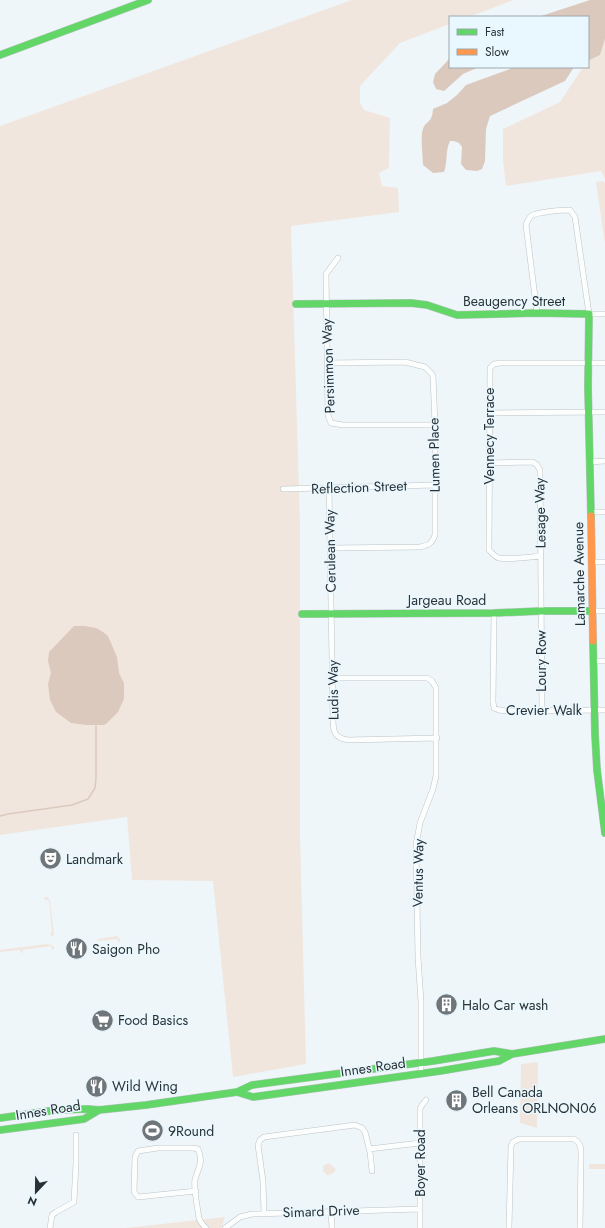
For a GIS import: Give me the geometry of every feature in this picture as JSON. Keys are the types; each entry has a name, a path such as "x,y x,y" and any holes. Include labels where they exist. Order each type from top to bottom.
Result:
{"main road":[{"path":"0,55 148,0"},
{"name":"Beaugency Street","path":"296,304 411,303 427,305 458,315 537,313 589,314"},
{"name":"Lamarche Avenue","path":"589,314 588,412 594,710 596,757 605,833"},
{"name":"Jargeau Road","path":"302,614 592,611"},
{"name":"Innes Road","path":"0,1118 56,1110 88,1108 99,1110 238,1092 252,1085 494,1052 512,1054 605,1039"},
{"name":"Innes Road","path":"238,1092 253,1098 421,1074 499,1061 512,1054"},
{"name":"Innes Road","path":"0,1130 84,1119 99,1110"}],"street":[{"path":"537,313 526,225 528,219 532,215 570,210 575,216 589,314 605,314"},
{"name":"Persimmon Way","path":"338,258 326,274 328,414 331,423 343,425 435,425"},
{"name":"Lumen Place","path":"327,362 405,362 425,367 433,376 435,425 435,535 431,543 427,546 420,547 331,548"},
{"path":"588,363 605,363"},
{"name":"Vennecy Terrace","path":"541,556 499,558 493,555 490,550 490,368 494,364 588,363"},
{"path":"490,413 605,412"},
{"path":"589,462 605,461"},
{"name":"Lesage Way","path":"490,463 533,462 540,470 541,611"},
{"name":"Reflection Street","path":"283,489 435,485"},
{"name":"Cerulean Way","path":"329,488 332,614"},
{"path":"591,512 605,512"},
{"path":"592,562 605,562"},
{"name":"Loury Row","path":"541,611 542,710"},
{"path":"592,611 605,611"},
{"name":"Crevier Walk","path":"494,613 494,708 506,711 605,710"},
{"name":"Ludis Way","path":"332,614 333,726 338,737 351,740 436,738"},
{"path":"593,661 605,661"},
{"name":"Ventus Way","path":"332,678 422,678 431,680 434,684 436,692 435,783 421,821 416,845 417,938 421,1002 421,1074"},
{"name":"Boyer Road","path":"420,1228 420,1109 426,1100"},
{"path":"264,1213 263,1182 258,1145 260,1140 264,1137 355,1124 362,1128 365,1132 372,1171"},
{"path":"50,1228 52,1215 74,1202 76,1135"},
{"path":"509,1228 510,1149 513,1142 519,1139 569,1138 578,1141 581,1148 580,1228"},
{"path":"369,1148 420,1143"},
{"path":"196,1191 138,1197 134,1192 136,1152 138,1150 158,1148 198,1149 200,1154 200,1166 195,1180 196,1191 199,1218 206,1228"},
{"name":"Simard Drive","path":"225,1228 240,1217 252,1214 420,1209"},
{"path":"331,1211 332,1228"}],"shaded area":[{"path":"352,0 514,0 472,16 449,16 449,24 400,43 360,86 360,103 364,110 390,118 389,168 379,173 382,186 398,188 399,212 291,226 300,523 300,835 306,1064 233,1077 213,881 132,880 127,817 0,835 0,126"},
{"path":"590,0 605,0 605,39 600,55 589,60 589,16 541,16"},
{"path":"605,39 605,179 601,171 506,186 503,160 503,129 560,102 582,68 589,68 589,60 600,55"},
{"path":"449,59 449,68 477,68 463,74 444,91 436,89 433,82 435,74"},
{"path":"573,68 565,81 490,116 486,129 485,161 482,169 477,171 466,170 461,164 462,147 459,143 454,141 450,141 448,145 444,172 433,173 423,165 422,132 424,126 430,120 433,109 447,103 466,85 510,69"},
{"path":"603,181 605,183 605,244 596,182"},
{"path":"74,626 96,628 103,632 108,636 117,657 119,673 124,683 124,699 118,712 106,724 103,725 71,723 56,712 50,700 48,684 51,673 48,661 49,652"},
{"path":"45,897 48,897 50,901 53,936 51,936 50,933 52,933 49,900 44,900"},
{"path":"117,936 120,939 119,943 117,939 98,941 97,944 98,939"},
{"path":"50,944 55,948 52,950 51,946 23,950 22,954 20,950 0,952 0,950"},
{"path":"538,1062 537,1128 520,1123 521,1064"},
{"path":"328,1163 336,1170 332,1174 327,1175 323,1171 323,1166"},
{"path":"589,1164 605,1164 605,1169 589,1169"},
{"path":"225,1217 221,1228 125,1228"}],"waterway":[{"path":"0,816 72,805 88,799 95,788 96,726"}],"traffic: fast":[{"path":"0,55 148,0"},
{"path":"296,304 411,303 427,305 457,315 537,313 589,314 588,387 591,516"},
{"path":"302,614 592,611"},
{"path":"593,641 597,770 605,833"},
{"path":"237,1092 253,1097 440,1071 499,1061 512,1054 605,1039"},
{"path":"0,1118 56,1110 99,1110 146,1105 237,1092 252,1085 433,1061 494,1051 512,1054"},
{"path":"0,1130 84,1119 99,1110"}],"traffic: slow":[{"path":"591,516 593,641"}],"place":[{"name":"Landmark","path":"50,859"},
{"name":"Saigon Pho","path":"77,949"},
{"name":"Halo Car wash","path":"447,1005"},
{"name":"Food Basics","path":"102,1020"},
{"name":"Wild Wing","path":"97,1086"},
{"name":"Bell Canada Orleans ORLNON06","path":"457,1100"},
{"name":"9Round","path":"152,1131"}]}
